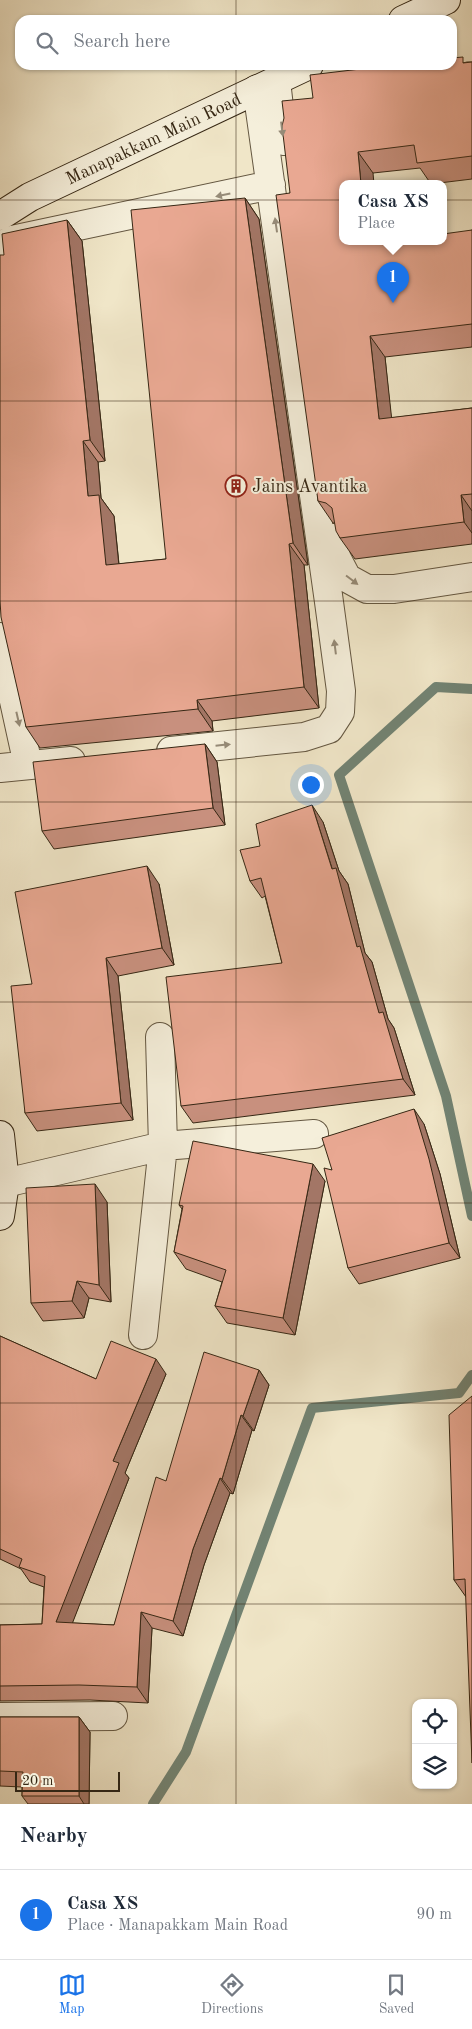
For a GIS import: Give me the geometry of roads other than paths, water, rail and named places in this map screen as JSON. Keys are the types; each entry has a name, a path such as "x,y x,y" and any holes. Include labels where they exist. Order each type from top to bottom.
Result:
{"street":[{"path":"414,15 446,0"},
{"name":"Manapakkam Main Road","path":"0,216 30,197 298,70"},
{"path":"146,753 304,737 329,729 340,712 341,691 271,185 266,85"},
{"path":"266,85 329,493 336,556 347,578 366,590 394,589 472,577"},
{"path":"0,246 12,240 271,185"},
{"path":"0,637 28,765"},
{"path":"0,768 97,758"},
{"path":"143,1335 163,1146 160,1037"},
{"path":"4,1183 163,1146 314,1134"},
{"path":"0,1135 4,1183 0,1216"},
{"path":"0,1718 113,1716"}],"waterway":[{"path":"472,689 436,687 339,775 446,1096 472,1216"},
{"path":"153,1804 186,1752 312,1408 459,1393 472,1375"}],"place":[{"name":"Casa XS","path":"393,303"},
{"name":"Jains Avantika","path":"236,486"}]}
